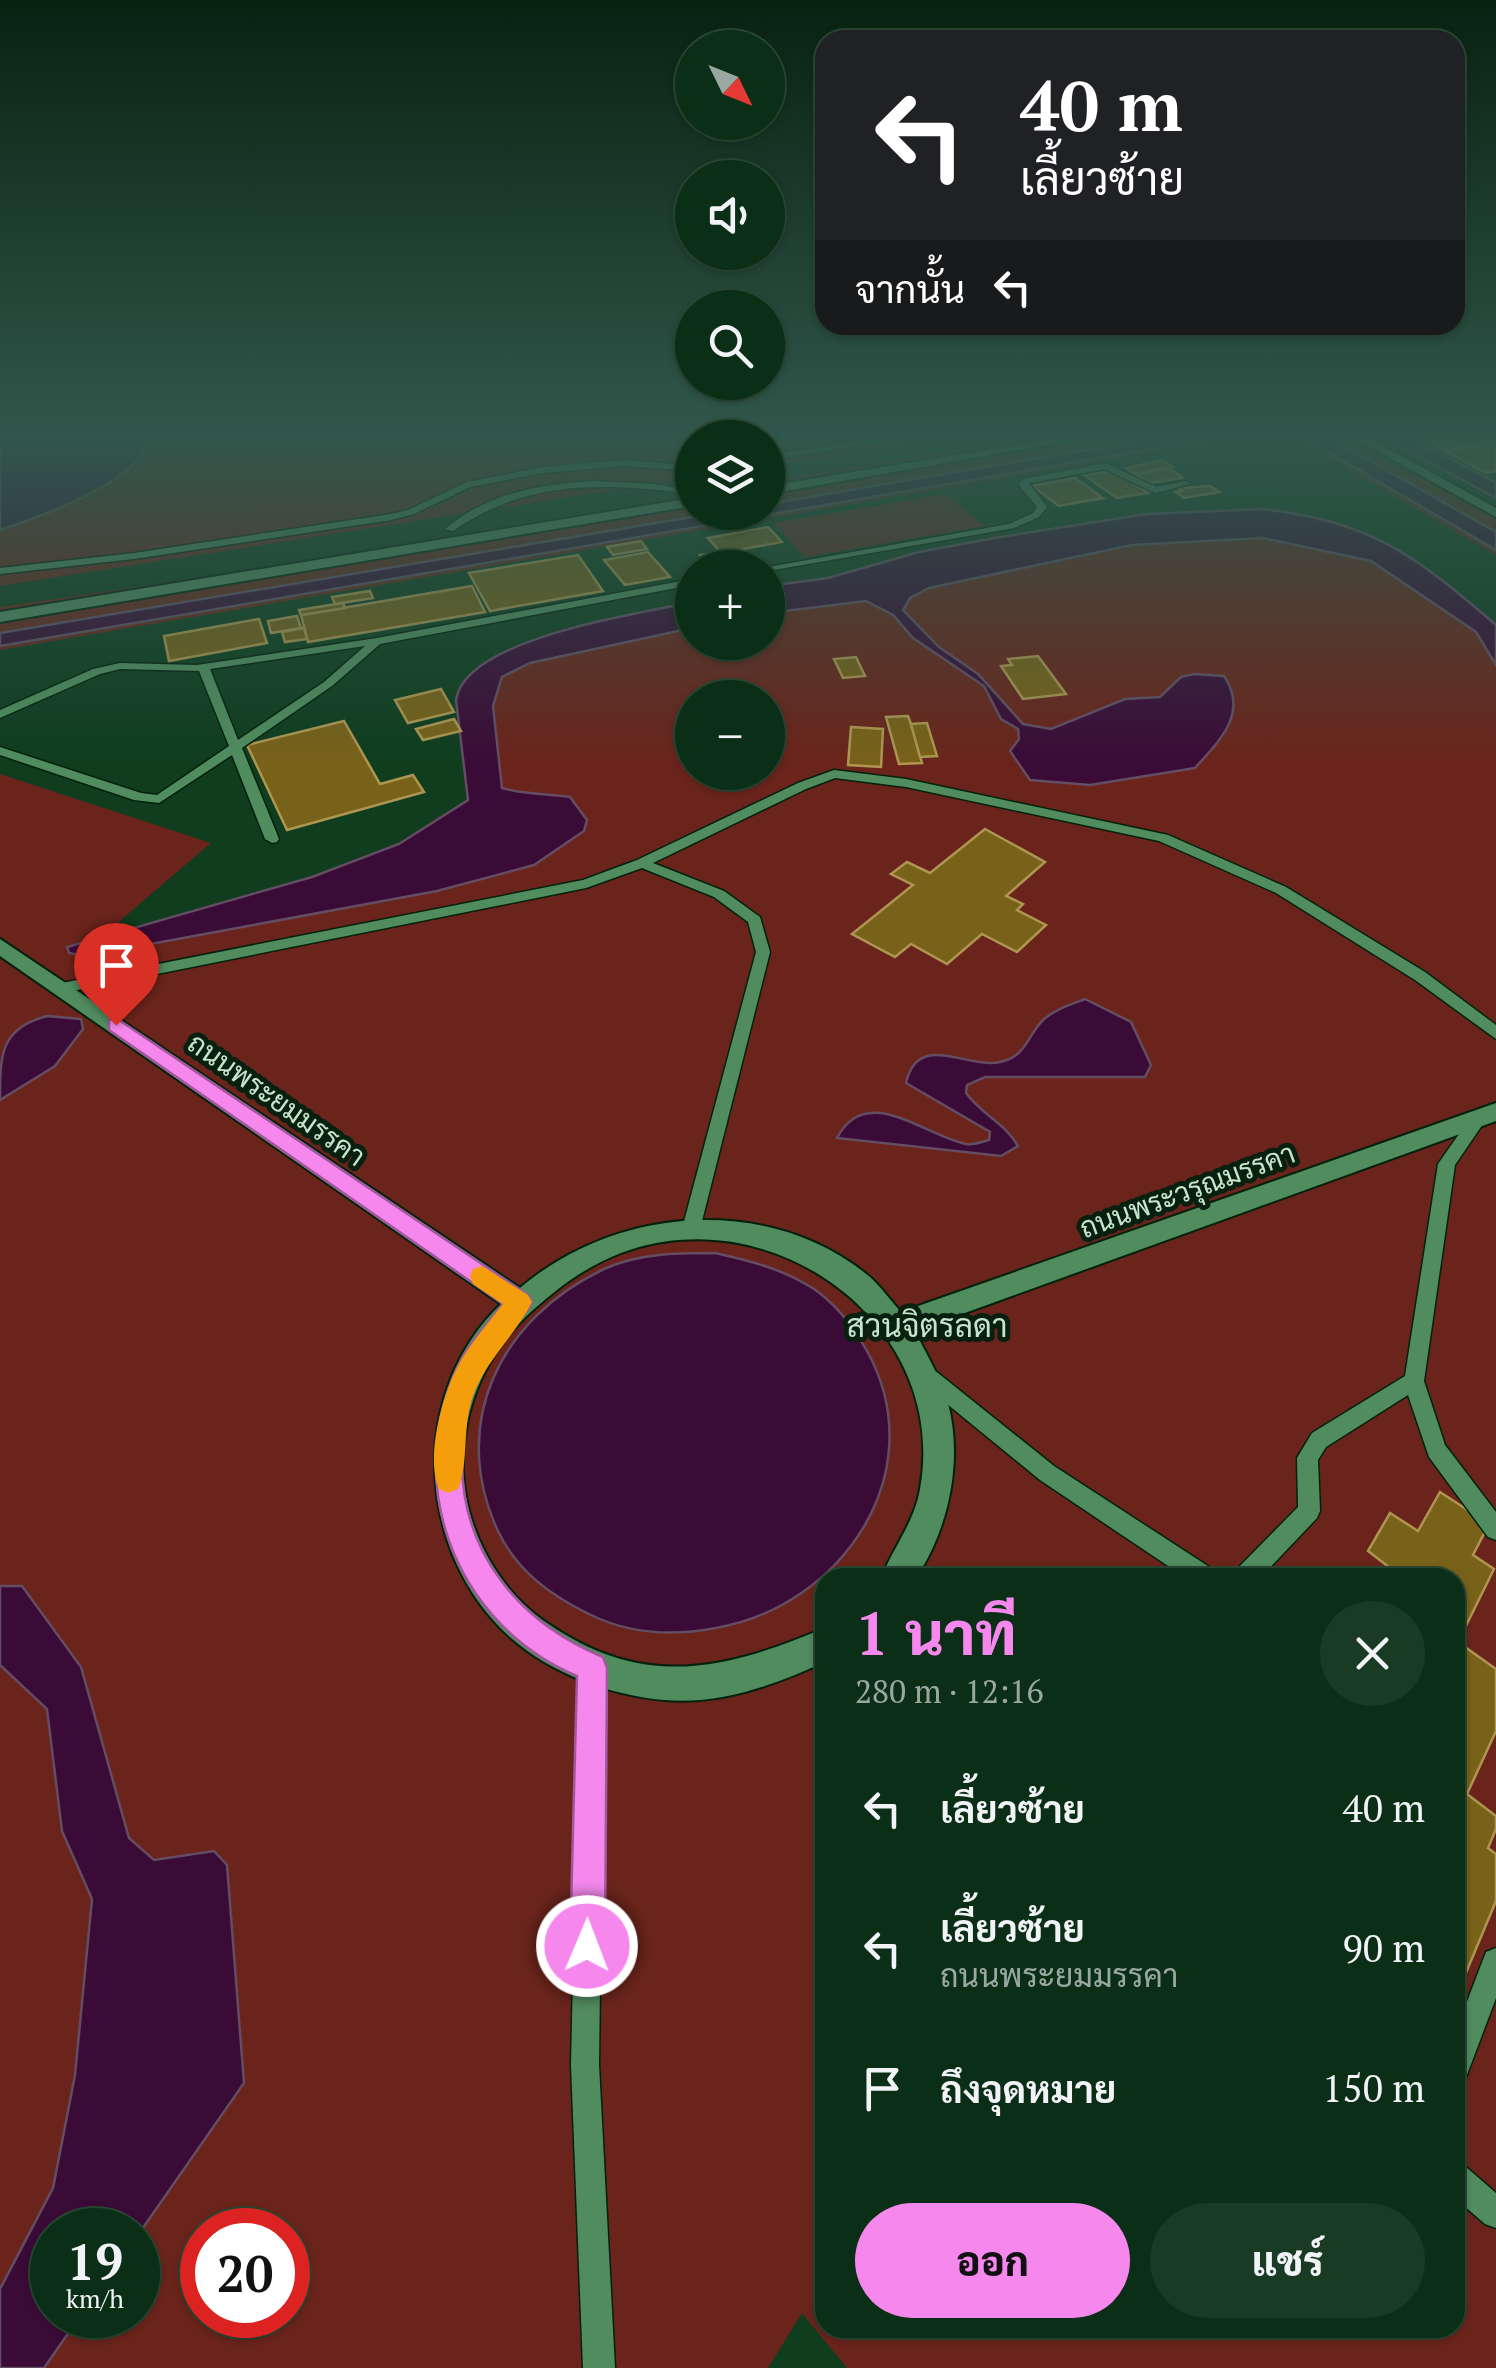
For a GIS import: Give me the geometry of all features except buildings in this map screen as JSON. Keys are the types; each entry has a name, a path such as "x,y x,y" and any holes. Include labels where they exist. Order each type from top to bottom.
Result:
{"main road":[{"path":"0,602 368,542"},
{"path":"0,617 424,542"},
{"name":"ถนนพระยมมรรคา","path":"0,946 519,1302"},
{"name":"ถนนพระวรุณมรรคา","path":"898,1325 1487,1115"},
{"path":"815,1651 751,1678 702,1685 653,1684 592,1668 562,1655 524,1629 493,1597 470,1560 455,1520 448,1480 449,1440 472,1364 519,1302 581,1258 653,1233 691,1229 728,1230 800,1248 863,1286 898,1325 925,1374 936,1412 939,1451 935,1492 922,1532 902,1568"}],"lane":[{"path":"0,570 230,542"},
{"path":"785,565 922,542"},
{"path":"0,714 98,671 120,666 202,668 675,585"},
{"path":"0,751 151,799 170,794 342,674 377,640"},
{"path":"202,668 272,839"},
{"path":"62,988 586,884 642,863 834,774 906,783 1163,838 1281,890 1420,976 1496,1033"},
{"path":"642,863 719,894 755,920 763,952 691,1229"},
{"path":"1487,1115 1447,1164 1414,1381 1436,1450 1496,1529"},
{"path":"925,1374 1047,1474 1191,1568"},
{"path":"1254,1568 1310,1510 1307,1458 1319,1440 1414,1381"},
{"path":"592,1668 585,2065 599,2368"},
{"path":"1465,2044 1496,1962"},
{"path":"1465,2186 1496,2212"}],"shaded area":[{"path":"0,542 285,542 0,586"},
{"path":"488,542 546,542 0,633 0,624"},
{"path":"546,542 611,542 0,646 0,633"},
{"path":"611,542 634,542 0,650 0,646"},
{"path":"790,542 894,542 805,557"},
{"path":"976,542 1197,542 1132,545 929,588 910,598 903,610 939,647 978,674 1023,724 1051,729 1125,699 1160,697 1181,677 1194,674 1224,676 1234,702 1232,714 1222,736 1195,768 1090,785 1030,780 1010,751 1019,739 1018,729 1001,719 984,686 913,638 893,615 866,601 785,611 785,584 828,578 919,552"},
{"path":"1279,542 1371,561 1476,632 1496,665 1496,2368 847,2368 822,2338 1465,2338 1465,1568 815,1568 815,2329 802,2313 768,2368 0,2368 0,774 211,843 101,937 67,947 86,956 437,891 534,865 584,832 546,793 522,795 502,788 493,705 502,677 530,663 675,632 675,660 785,660 785,611 866,600 893,615 913,638 984,686 1001,719 1018,729 1019,739 1090,785 1181,677 1160,697 1125,699 1051,729 1023,724 978,674 939,647 903,610 910,598 929,588 1132,545"},
{"path":"1279,542 1381,542 1441,579 1496,625 1496,665 1476,632 1371,561"},
{"path":"1473,542 1481,542 1496,550 1496,555"},
{"path":"219,578 0,613 0,607"},
{"path":"675,606 675,632 530,663 502,677 493,706 502,788 570,797 587,820 584,831 534,865 437,891 86,956 69,953 67,947 312,877 399,844 468,800 456,700 467,678 489,660 521,645 596,622"},
{"path":"1085,999 1131,1022 1151,1065 1145,1077 985,1077 967,1085 966,1093 972,1101 1007,1131 1018,1146 1001,1156 837,1138 849,1122 863,1114 879,1113 966,1144 989,1140 990,1132 906,1083 912,1067 932,1055 987,1063 1009,1059 1021,1051 1048,1016"},
{"path":"47,1016 81,1019 83,1029 55,1066 0,1100 2,1057 11,1036 31,1021"},
{"path":"715,1253 766,1266 802,1282 830,1302 867,1351 885,1397 889,1442 882,1486 864,1527 837,1563 831,1568 815,1568 815,1581 802,1592 761,1615 716,1628 652,1632 591,1615 549,1591 525,1570 498,1531 484,1491 479,1452 482,1414 493,1378 512,1345 537,1316 568,1290 604,1269 631,1260"},
{"path":"0,1586 22,1586 81,1667 129,1838 154,1860 214,1851 227,1865 244,2083 157,2208 43,2208 53,2188 75,2075 92,1899 62,1831 47,1709 0,1665"},
{"path":"30,2232 30,2338 65,2338 44,2368 0,2368 0,2289"}],"slow traffic":[{"path":"448,1480 449,1440 472,1364 519,1302 482,1276"}],"district":[{"name":"สวนจิตรลดา","path":"927,1325"}],"route":[{"path":"116,1025 519,1302 472,1364 449,1440 448,1480 455,1520 470,1560 493,1597 524,1629 562,1655 592,1668 587,1946"}]}
